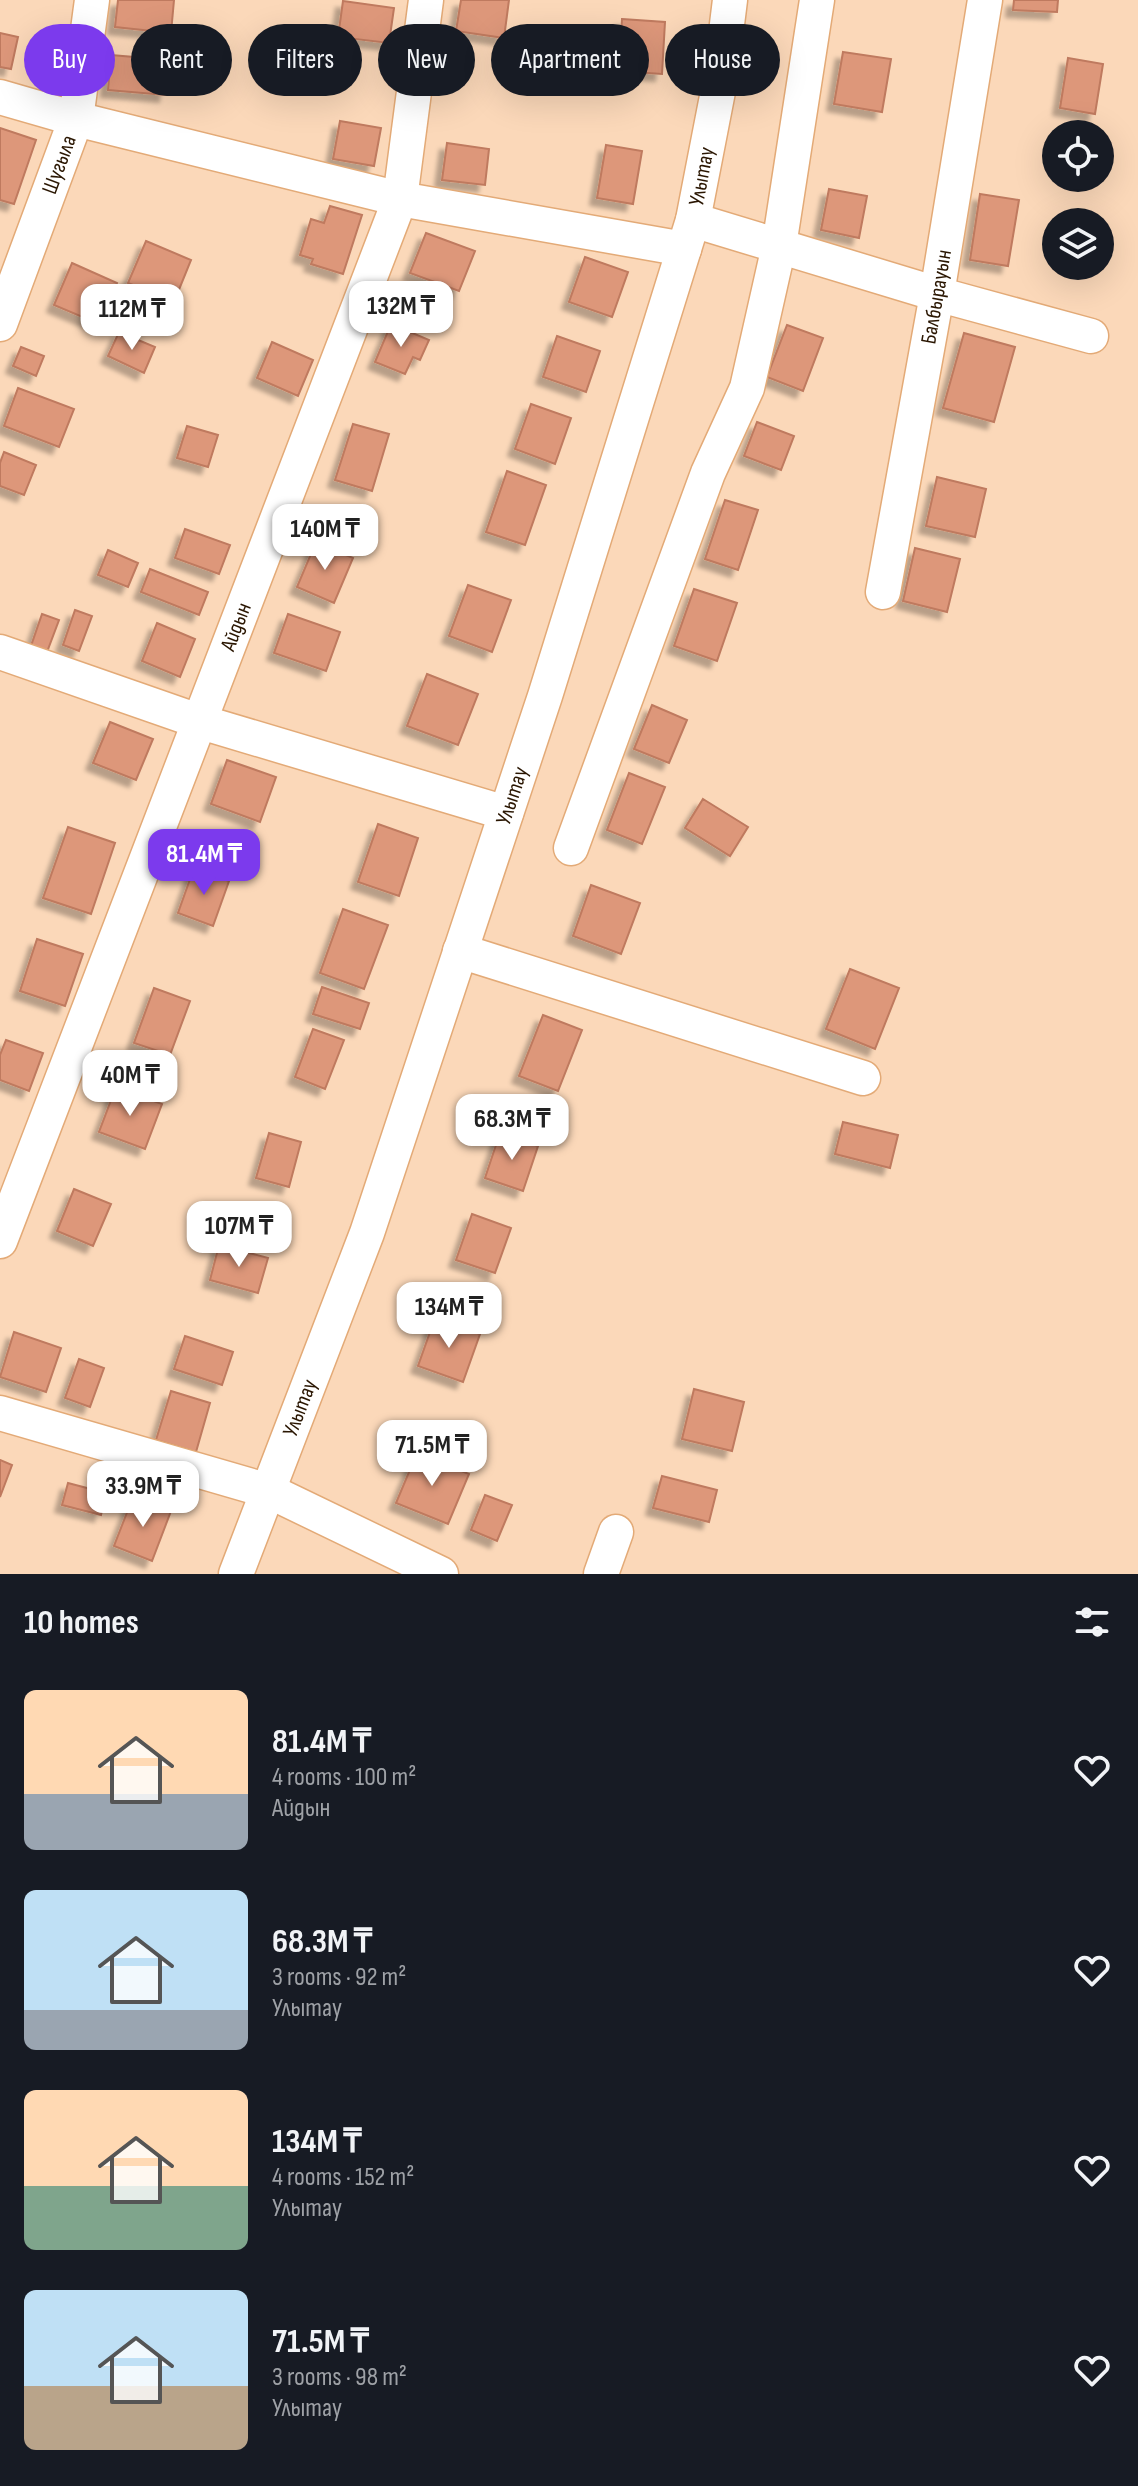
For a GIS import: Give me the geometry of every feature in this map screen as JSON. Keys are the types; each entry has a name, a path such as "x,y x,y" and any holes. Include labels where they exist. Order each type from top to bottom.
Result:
{"street":[{"name":"Шугыла","path":"0,324 76,119 92,0"},
{"name":"Айдын","path":"0,1241 400,199 426,0"},
{"name":"Улытау","path":"236,1574 367,1233 506,813 689,234 720,81 730,0"},
{"path":"571,848 708,473 747,388 779,246 817,0"},
{"name":"Балбырауын","path":"883,592 937,294 985,0"},
{"path":"0,97 76,119 400,199 779,246 1091,336"},
{"path":"0,652 201,722 506,813"},
{"path":"460,951 863,1078"},
{"path":"0,1413 269,1491 441,1574"},
{"path":"601,1574 616,1532"}],"building":[{"path":"118,0 174,0 172,24 131,24 131,29 115,27"},
{"path":"461,0 509,0 506,24 491,24 491,36 475,34 475,24 457,24"},
{"path":"1014,0 1058,0 1057,12 1013,10"},
{"path":"343,1 394,8 392,24 378,24 378,42 362,40 362,24 340,24"},
{"path":"622,19 665,22 662,74 649,73 649,24 622,24"},
{"path":"0,33 18,37 11,69 0,67"},
{"path":"843,52 891,59 882,112 834,104"},
{"path":"115,55 131,57 131,92 115,91"},
{"path":"1068,58 1103,64 1095,114 1060,108"},
{"path":"340,121 381,128 374,166 333,159"},
{"path":"0,128 36,140 14,204 0,200"},
{"path":"447,143 489,149 485,185 442,180"},
{"path":"606,145 642,151 633,204 597,198"},
{"path":"829,189 867,196 859,238 821,230"},
{"path":"980,194 1019,200 1008,266 970,260"},
{"path":"330,206 362,215 343,274 311,264 313,259 300,255 311,219 324,223"},
{"path":"426,233 475,251 459,291 410,273"},
{"path":"146,241 191,260 174,302 128,283"},
{"path":"585,257 628,272 612,317 569,302"},
{"path":"72,263 117,283 99,324 54,305"},
{"path":"391,324 429,340 420,360 413,357 405,374 375,362"},
{"path":"787,325 823,338 803,391 767,377"},
{"path":"119,332 155,347 144,373 108,356"},
{"path":"964,333 1015,347 994,422 943,408"},
{"path":"557,336 600,351 586,392 543,377"},
{"path":"272,342 313,360 298,396 257,378"},
{"path":"21,347 44,356 36,376 13,366"},
{"path":"18,388 74,409 59,447 4,426"},
{"path":"531,404 571,418 555,464 515,449"},
{"path":"757,422 794,436 781,470 744,456"},
{"path":"353,424 389,434 372,491 335,480"},
{"path":"187,426 218,435 208,467 177,458"},
{"path":"4,452 36,465 24,495 0,486 0,463"},
{"path":"507,471 546,485 525,545 486,532"},
{"path":"937,477 986,489 975,537 926,526"},
{"path":"725,500 758,510 738,570 705,559"},
{"path":"185,529 230,545 219,574 175,558"},
{"path":"316,542 353,558 334,603 297,587"},
{"path":"915,548 960,559 947,612 903,601"},
{"path":"108,550 138,563 128,587 98,575"},
{"path":"150,569 208,592 199,615 141,592"},
{"path":"468,585 511,600 492,652 449,636"},
{"path":"694,589 737,603 717,661 674,646"},
{"path":"75,610 92,616 79,651 63,645"},
{"path":"42,614 59,620 47,652 31,646"},
{"path":"288,614 340,632 326,671 274,653"},
{"path":"157,623 195,639 180,677 142,661"},
{"path":"427,674 478,694 458,745 407,726"},
{"path":"652,705 687,720 669,763 634,749"},
{"path":"110,722 153,739 136,780 93,763"},
{"path":"227,760 276,777 260,822 211,804"},
{"path":"629,773 665,787 642,844 607,830"},
{"path":"703,799 748,827 730,856 685,828"},
{"path":"378,824 418,838 399,896 358,882"},
{"path":"68,827 115,843 91,914 43,898"},
{"path":"194,868 229,881 213,926 178,913"},
{"path":"591,885 640,903 621,954 573,936"},
{"path":"343,909 388,925 364,989 320,973"},
{"path":"37,939 83,954 65,1006 20,991"},
{"path":"850,969 899,988 875,1049 826,1029"},
{"path":"322,987 369,1003 360,1029 313,1014"},
{"path":"154,988 190,1001 170,1055 134,1043"},
{"path":"543,1015 582,1030 558,1091 519,1076"},
{"path":"313,1029 344,1040 325,1089 295,1077"},
{"path":"6,1040 43,1053 29,1091 0,1080 0,1055"},
{"path":"116,1087 162,1104 145,1149 99,1132"},
{"path":"843,1122 898,1135 890,1168 835,1154"},
{"path":"269,1133 301,1142 289,1187 256,1178"},
{"path":"500,1133 538,1146 523,1191 485,1178"},
{"path":"74,1189 111,1204 93,1246 57,1231"},
{"path":"472,1214 511,1228 495,1273 456,1260"},
{"path":"219,1245 268,1258 258,1293 210,1280"},
{"path":"435,1318 480,1334 463,1382 418,1366"},
{"path":"14,1332 61,1348 46,1392 0,1377"},
{"path":"185,1336 233,1352 222,1385 174,1369"},
{"path":"79,1359 104,1368 90,1407 65,1398"},
{"path":"694,1389 744,1402 732,1451 682,1439"},
{"path":"171,1391 210,1403 196,1452 156,1440"},
{"path":"417,1453 469,1474 448,1524 396,1503"},
{"path":"0,1460 12,1465 0,1497"},
{"path":"662,1476 717,1490 709,1522 653,1508"},
{"path":"68,1483 106,1493 101,1515 62,1505"},
{"path":"485,1495 512,1505 497,1541 471,1530"},
{"path":"133,1497 171,1511 152,1561 114,1546"}]}
